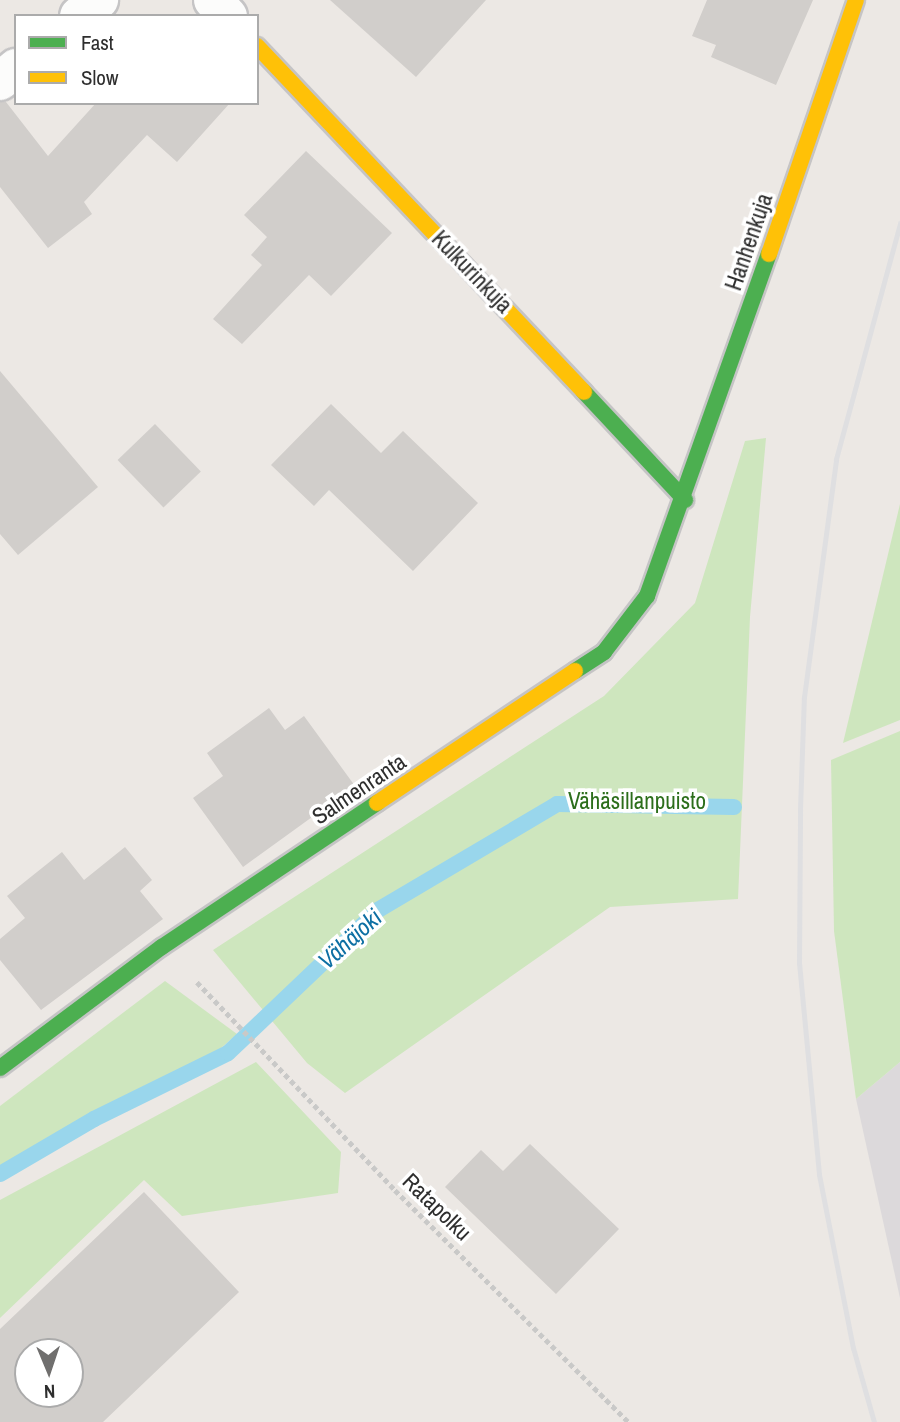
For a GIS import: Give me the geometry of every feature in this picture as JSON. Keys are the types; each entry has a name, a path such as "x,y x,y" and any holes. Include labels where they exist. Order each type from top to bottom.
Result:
{"street":[{"path":"82,14 99,0"},
{"path":"213,0 226,14"},
{"name":"Hanhenkuja","path":"685,500 856,0"},
{"name":"Kulkurinkuja","path":"259,49 685,500"},
{"path":"0,81 14,70"},
{"name":"Salmenranta","path":"0,1068 162,947 604,652 647,596 685,500"}],"path":[{"name":"Ratapolku","path":"226,1011 270,1061 629,1422"}],"shaded area":[{"path":"900,1062 900,1298 856,1099"}],"green space":[{"name":"Vähäsillanpuisto","path":"766,438 750,617 738,899 610,907 345,1093 307,1063 213,950 604,696 695,603 745,441"},
{"path":"900,504 900,720 843,743"},
{"path":"900,731 900,1062 856,1099 834,931 831,760"},
{"path":"165,981 237,1034 220,1049 0,1167 0,1106"},
{"path":"256,1062 341,1152 338,1193 182,1216 144,1180 0,1318 0,1200"}],"building":[{"path":"330,0 486,0 416,77"},
{"path":"707,0 813,0 776,85 711,57 716,45 692,36"},
{"path":"0,102 6,102 48,156 94,105 228,105 177,162 147,135 84,202 92,214 48,248 0,187"},
{"path":"306,151 392,233 331,296 309,275 242,344 213,319 262,265 251,255 267,237 244,215"},
{"path":"0,371 98,487 18,555 0,534"},
{"path":"331,404 381,453 403,431 478,503 413,571 329,490 314,506 271,465"},
{"path":"155,424 201,471 163,508 118,460"},
{"path":"269,708 285,730 304,716 355,786 243,867 193,798 223,776 207,753"},
{"path":"125,847 152,880 140,891 163,919 41,1010 0,960 0,939 25,918 7,896 62,852 84,880"},
{"path":"530,1144 619,1229 556,1294 445,1187 481,1150 503,1171"},
{"path":"144,1192 239,1292 103,1422 0,1422 0,1329"}],"waterway":[{"name":"Vähäjoki","path":"0,1174 94,1119 228,1053 378,910 557,804 734,807"}],"railway":[{"path":"874,1422 853,1348 819,1174 799,963 800,809 804,697 836,459 900,223"}],"traffic: fast":[{"path":"575,671 604,652 647,596 769,254"},
{"path":"584,392 685,500"},
{"path":"0,1068 162,947 377,803"}],"traffic: slow":[{"path":"769,254 856,0"},
{"path":"259,48 584,392"},
{"path":"377,803 575,671"}]}
